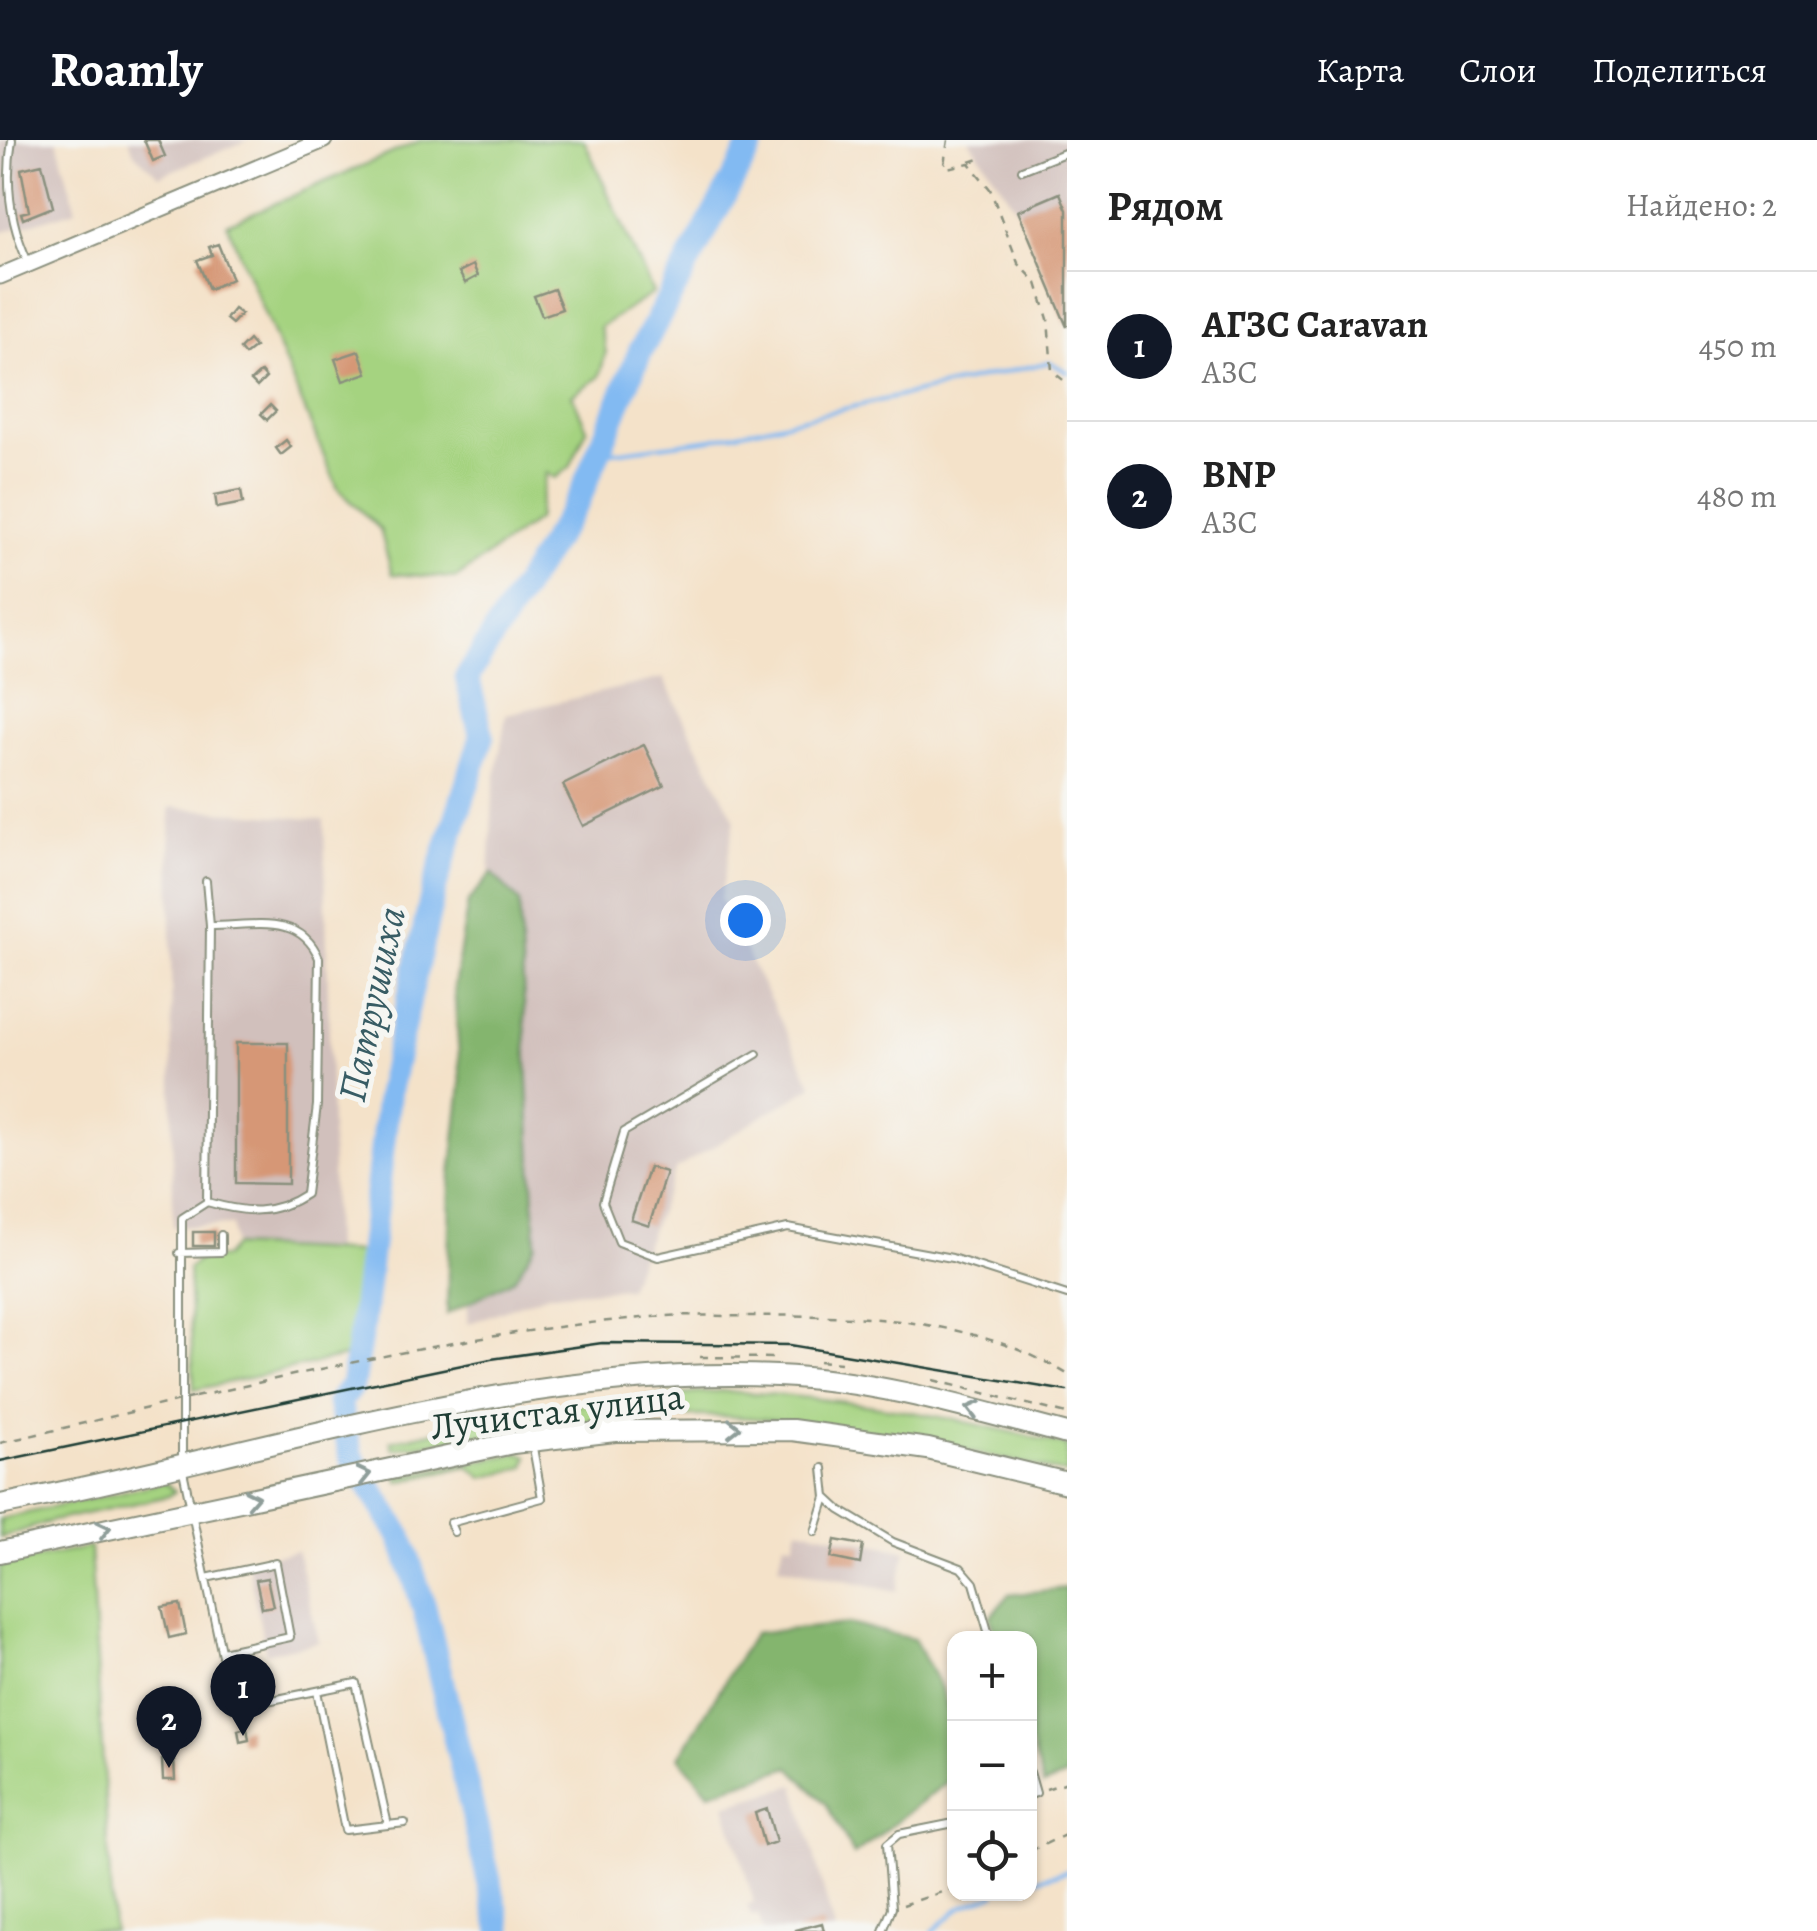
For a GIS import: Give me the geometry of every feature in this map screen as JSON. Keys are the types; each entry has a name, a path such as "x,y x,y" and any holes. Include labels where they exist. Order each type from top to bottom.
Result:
{"main road":[{"name":"Лучистая улица","path":"0,1506 311,1436 576,1386 778,1376 914,1394 1067,1434"},
{"name":"Лучистая улица","path":"0,1552 532,1441 649,1429 792,1430 928,1449 1067,1483"}],"street":[{"path":"0,276 324,140"}],"lane":[{"path":"12,140 9,161 13,228 29,265"},
{"path":"284,140 284,158"},
{"path":"1022,170 1067,152"},
{"path":"206,881 210,926 207,1202"},
{"path":"210,926 294,926 311,939 319,958 317,1105 306,1194 283,1210 233,1209 207,1202 182,1218 182,1466 233,1708 356,1683 388,1825"},
{"path":"757,1054 624,1132 603,1202 619,1242 658,1257 788,1228 952,1258 1067,1295"},
{"path":"179,1253 221,1252 221,1235"},
{"path":"454,1532 450,1523 542,1498 532,1441"},
{"path":"815,1532 826,1497 823,1468"},
{"path":"826,1497 893,1545 962,1568 974,1584 988,1631"},
{"path":"206,1578 276,1563 290,1637 222,1652"},
{"path":"317,1691 345,1830 404,1823"},
{"path":"883,1931 892,1908 887,1844 900,1834 947,1825"}],"path":[{"path":"948,140 946,168 982,158"},
{"path":"969,162 990,189 1018,262 1037,283 1048,319 1052,371 1067,384"},
{"path":"0,1443 171,1402 384,1358 605,1322 670,1316 818,1314 907,1321 997,1341 1067,1374"},
{"path":"1037,1792 1067,1782"},
{"path":"1037,1848 1067,1834"},
{"path":"892,1908 947,1890"}],"shaded area":[{"path":"0,140 57,140 76,210 0,233"},
{"path":"129,140 249,140 159,176 134,153"},
{"path":"969,140 1067,140 1067,327 1018,211"},
{"path":"663,678 735,820 720,899 813,1086 676,1169 628,1288 548,1294 467,1324 493,794 506,714"},
{"path":"170,807 324,820 334,1249 234,1246 232,1225 173,1227"},
{"path":"798,1528 906,1551 897,1591 779,1566 784,1542 794,1544"},
{"path":"297,1551 319,1642 266,1653 247,1561"},
{"path":"795,1785 835,1931 763,1931 758,1915 751,1916 747,1905 754,1902 725,1805"}],"green space":[{"path":"422,140 584,140 653,293 600,327 606,352 599,377 572,395 587,429 570,467 555,478 546,473 537,520 456,578 392,574 380,529 338,489 227,224"},
{"path":"492,873 519,902 536,1244 514,1279 447,1314 450,1185 461,1085 454,986 468,902"},
{"path":"234,1246 363,1252 349,1356 194,1390 188,1269 200,1258 224,1257"},
{"path":"721,1391 852,1403 1024,1435 1067,1446 1067,1474 888,1435 751,1418 666,1416 588,1422 393,1449 391,1441 545,1407"},
{"path":"518,1453 528,1456 525,1467 483,1478 468,1466 399,1482 397,1477"},
{"path":"165,1482 175,1491 169,1496 52,1521 0,1538 0,1519"},
{"path":"90,1547 113,1931 0,1931 0,1566"},
{"path":"1067,1588 1067,1776 1043,1785 1037,1765 1037,1631 995,1631 990,1617 1009,1595"},
{"path":"849,1624 914,1639 947,1706 947,1782 854,1855 827,1805 790,1767 709,1793 679,1757 754,1633"}],"building":[{"path":"144,140 158,140 165,156 153,161"},
{"path":"42,164 53,207 23,219 21,213 29,211 21,169"},
{"path":"1060,193 1067,210 1067,327 1018,211"},
{"path":"218,244 232,279 209,289 197,260 212,255 209,247"},
{"path":"473,265 478,276 465,283 459,272"},
{"path":"554,289 562,309 542,316 534,296"},
{"path":"234,309 241,314 232,324 226,319"},
{"path":"249,340 255,347 245,355 240,349"},
{"path":"359,351 367,373 343,381 335,359"},
{"path":"261,372 266,378 257,387 251,381"},
{"path":"270,405 276,411 267,420 261,414"},
{"path":"286,440 291,447 281,455 276,448"},
{"path":"241,490 243,503 217,508 215,495"},
{"path":"644,745 664,786 583,826 563,785"},
{"path":"236,1043 288,1043 288,1184 236,1183"},
{"path":"649,1167 666,1172 649,1226 631,1220"},
{"path":"193,1232 214,1232 214,1246 193,1246"},
{"path":"835,1540 863,1545 860,1564 831,1558"},
{"path":"267,1578 273,1606 262,1608 256,1580"},
{"path":"180,1604 186,1634 169,1638 162,1607"},
{"path":"247,1728 249,1740 240,1742 238,1730"},
{"path":"174,1759 175,1780 163,1780 162,1760"},
{"path":"767,1809 776,1842 764,1846 755,1813"},
{"path":"822,1923 824,1931 796,1931 796,1930"}],"waterway":[{"name":"Патрушиха","path":"501,1931 424,1607 401,1537 351,1456 339,1402 352,1385 362,1324 389,1089 433,892 482,737 467,677 579,499 640,352 754,140"},
{"path":"598,454 712,439 1050,362 1067,372"},
{"path":"1037,1879 1067,1871"},
{"path":"933,1931 961,1907 977,1901"}],"tram line":[{"path":"0,1461 491,1359 602,1343 790,1345 1067,1391"}],"place":[{"name":"АГЗС Caravan","path":"243,1736"},
{"name":"BNP","path":"169,1768"}]}
